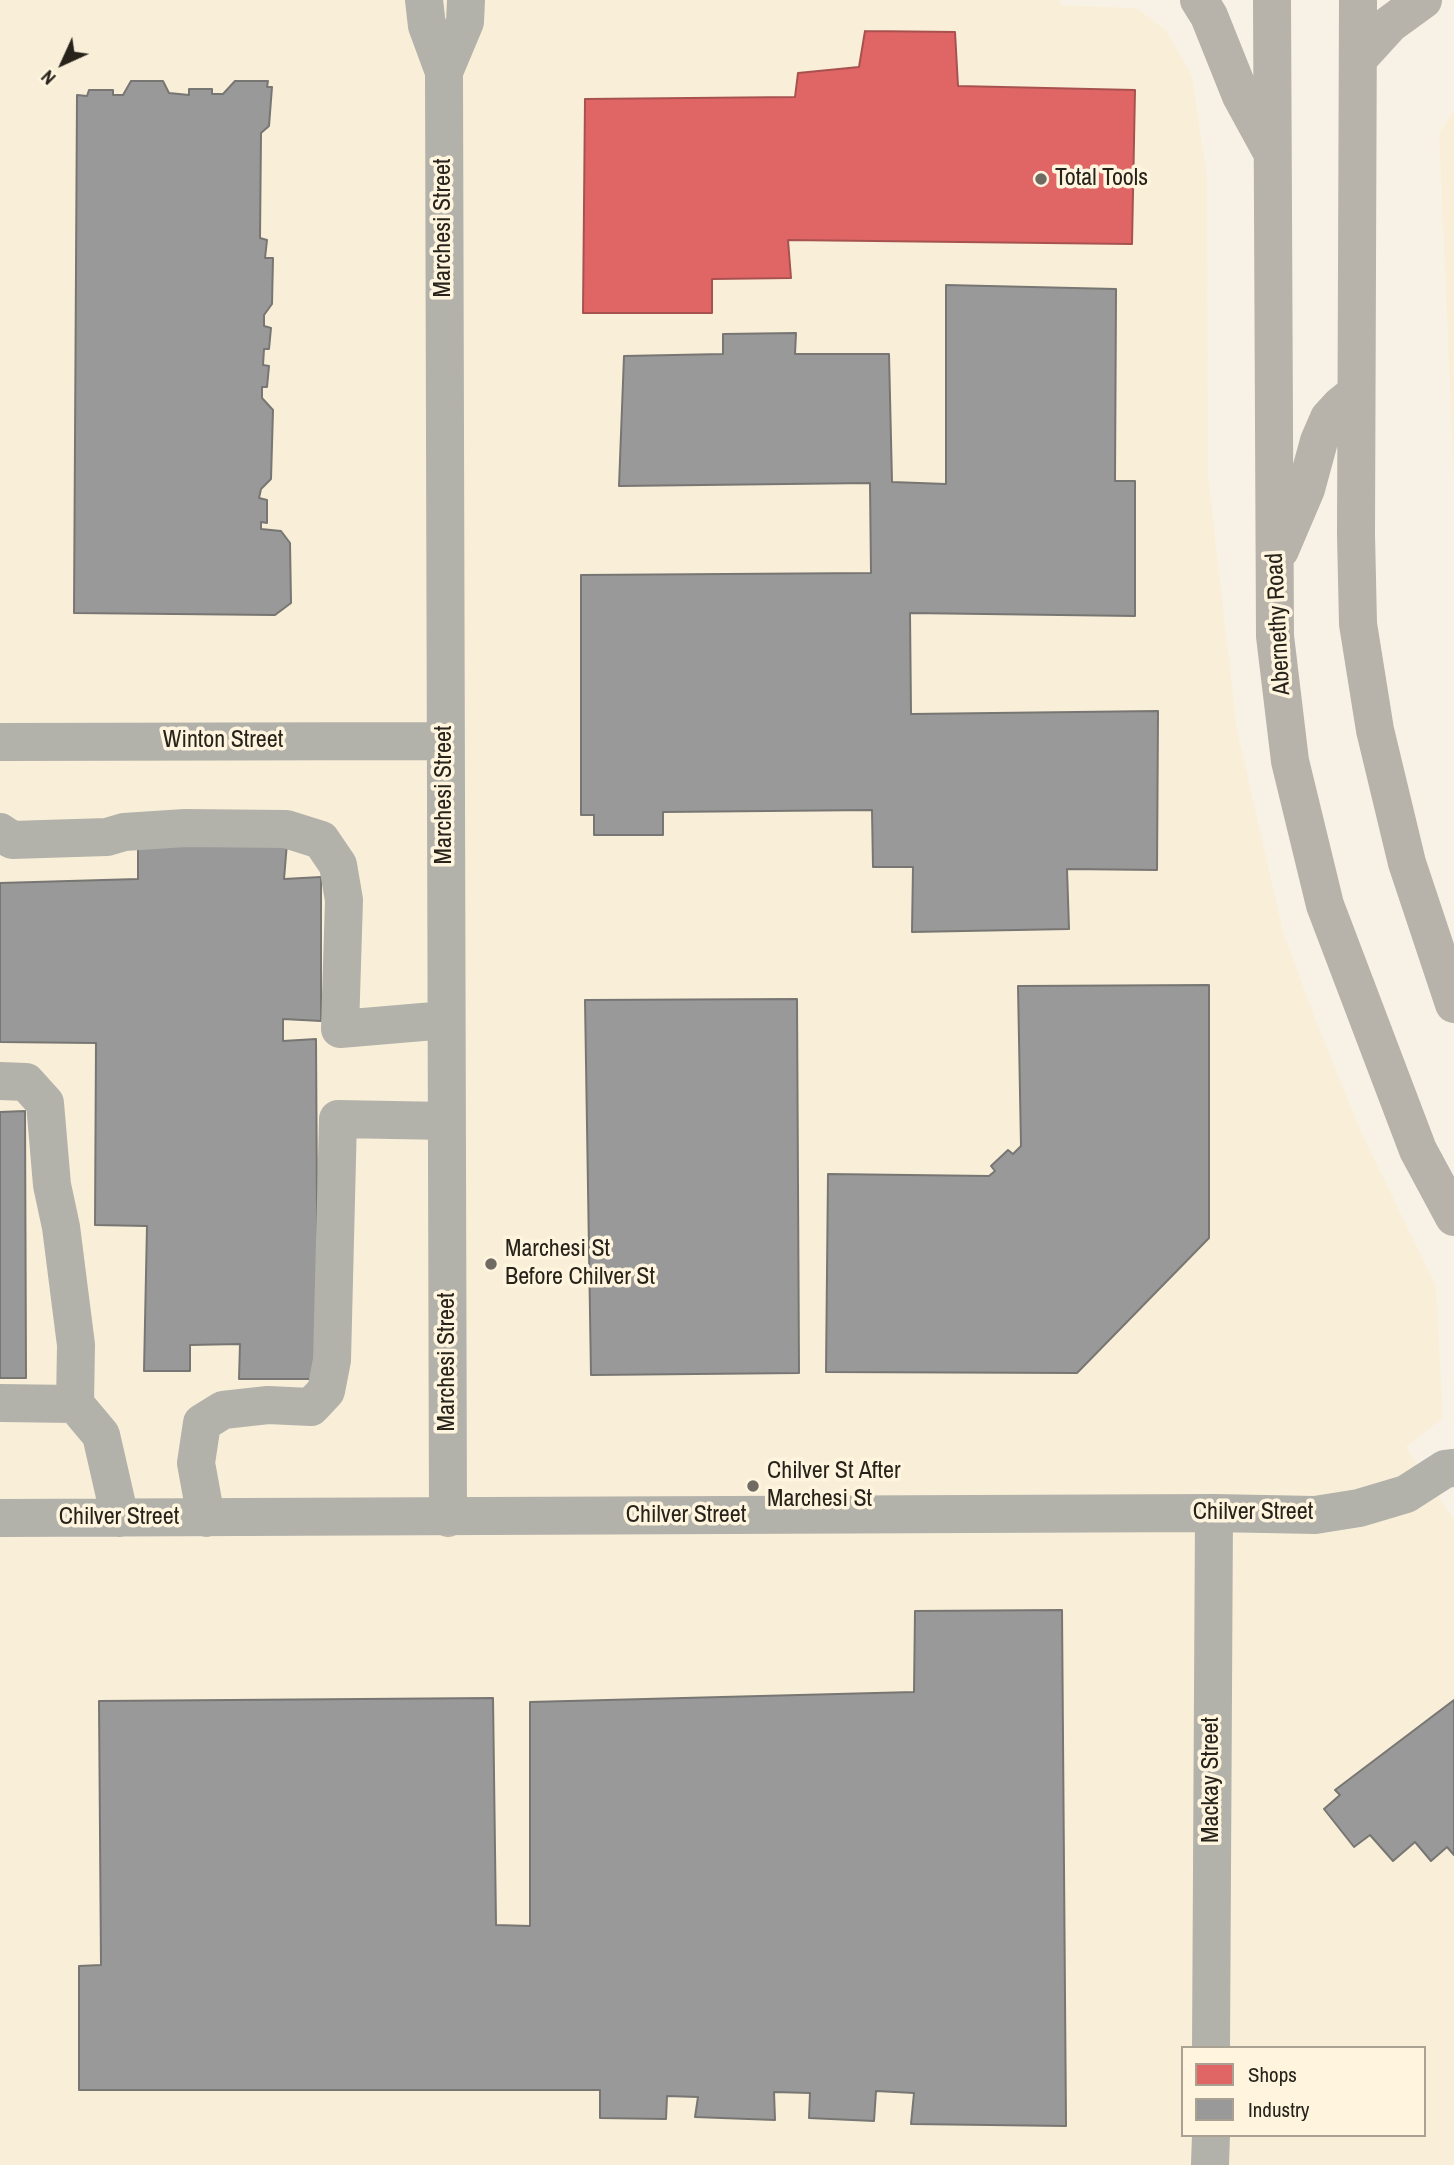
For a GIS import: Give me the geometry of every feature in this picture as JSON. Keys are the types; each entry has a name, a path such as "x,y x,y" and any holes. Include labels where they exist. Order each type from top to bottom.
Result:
{"main road":[{"path":"1199,0 1209,16 1241,96 1272,154"},
{"name":"Abernethy Road","path":"1272,0 1275,636 1290,761 1325,905 1418,1150 1454,1217"},
{"path":"1358,0 1356,393 1359,624 1373,717 1407,863 1454,1004"},
{"path":"1358,60 1390,24 1423,0"},
{"path":"1274,565 1306,489 1319,441 1329,418 1356,393"}],"street":[{"name":"Marchesi Street","path":"424,0 427,26 444,72 449,1518"},
{"name":"Marchesi Street","path":"444,72 465,22 466,0"},
{"name":"Winton Street","path":"0,742 445,741"},
{"path":"0,832 12,840 107,837 124,832 186,828 286,829 321,840 338,866 344,900 340,1029 446,1020"},
{"path":"0,1081 26,1082 45,1104 52,1185 61,1227 76,1345 75,1404 101,1435 120,1518"},
{"path":"206,1518 195,1462 202,1423 223,1410 268,1405 311,1407 326,1391 332,1360 338,1119 447,1121"},
{"path":"0,1403 75,1404"},
{"name":"Chilver Street","path":"0,1518 1214,1513 1315,1515 1359,1508 1406,1494 1451,1461"},
{"name":"Mackay Street","path":"1211,2046 1214,1513"},
{"path":"1210,2165 1211,2137"}],"shaded area":[{"path":"0,0 1059,0 1060,5 1136,8 1166,30 1192,76 1207,177 1208,475 1237,730 1283,931 1317,1024 1363,1136 1436,1286 1443,1418 1406,1447 1454,1520 1454,2165 0,2165"},
{"path":"1454,111 1454,480 1439,133"}],"building: Shops":[{"path":"865,31 955,32 958,86 1135,90 1132,244 788,240 791,278 712,279 712,313 583,313 585,99 795,97 798,73 859,67"}],"building: Industry":[{"path":"131,81 163,81 169,93 189,95 189,89 212,89 212,94 223,94 235,81 268,81 267,87 272,87 269,126 261,133 260,238 267,240 265,258 273,258 272,304 264,315 264,326 271,328 269,349 264,349 263,365 269,366 267,387 262,387 262,398 273,410 271,479 261,489 259,498 267,500 267,523 261,522 261,529 281,531 290,543 291,603 275,615 74,613 77,95 87,96 89,90 113,90 113,95 123,95"},
{"path":"946,285 1116,289 1115,481 1135,481 1135,616 910,613 911,714 1158,711 1157,870 1067,869 1069,929 912,932 913,867 873,867 872,810 663,812 663,835 594,835 594,815 581,815 581,575 871,573 870,483 619,486 624,356 723,354 723,334 796,333 795,354 889,354 892,482 946,484"},
{"path":"138,840 287,843 284,879 321,877 321,1021 283,1019 283,1041 316,1039 318,1379 239,1379 240,1344 190,1345 190,1371 144,1371 147,1226 95,1225 96,1043 0,1042 0,883 138,879"},
{"path":"1209,985 1209,1238 1077,1373 826,1372 828,1174 989,1176 995,1171 991,1166 1008,1150 1013,1154 1021,1146 1018,986"},
{"path":"797,999 799,1373 591,1375 585,1000"},
{"path":"25,1111 26,1378 0,1378 0,1112"},
{"path":"1062,1610 1066,2126 911,2124 914,2093 876,2091 874,2121 809,2118 810,2093 774,2092 775,2120 695,2117 698,2097 667,2096 666,2119 600,2118 600,2090 79,2090 79,1966 101,1965 99,1701 493,1698 496,1925 530,1926 530,1702 914,1692 915,1611"},
{"path":"1454,1700 1454,1855 1447,1847 1431,1861 1415,1842 1393,1861 1370,1835 1354,1847 1324,1809 1340,1795 1335,1790"}],"place":[{"name":"Total Tools","path":"1041,179"},
{"name":"Marchesi St Before Chilver St","path":"491,1264"},
{"name":"Chilver St After Marchesi St","path":"753,1486"}]}
